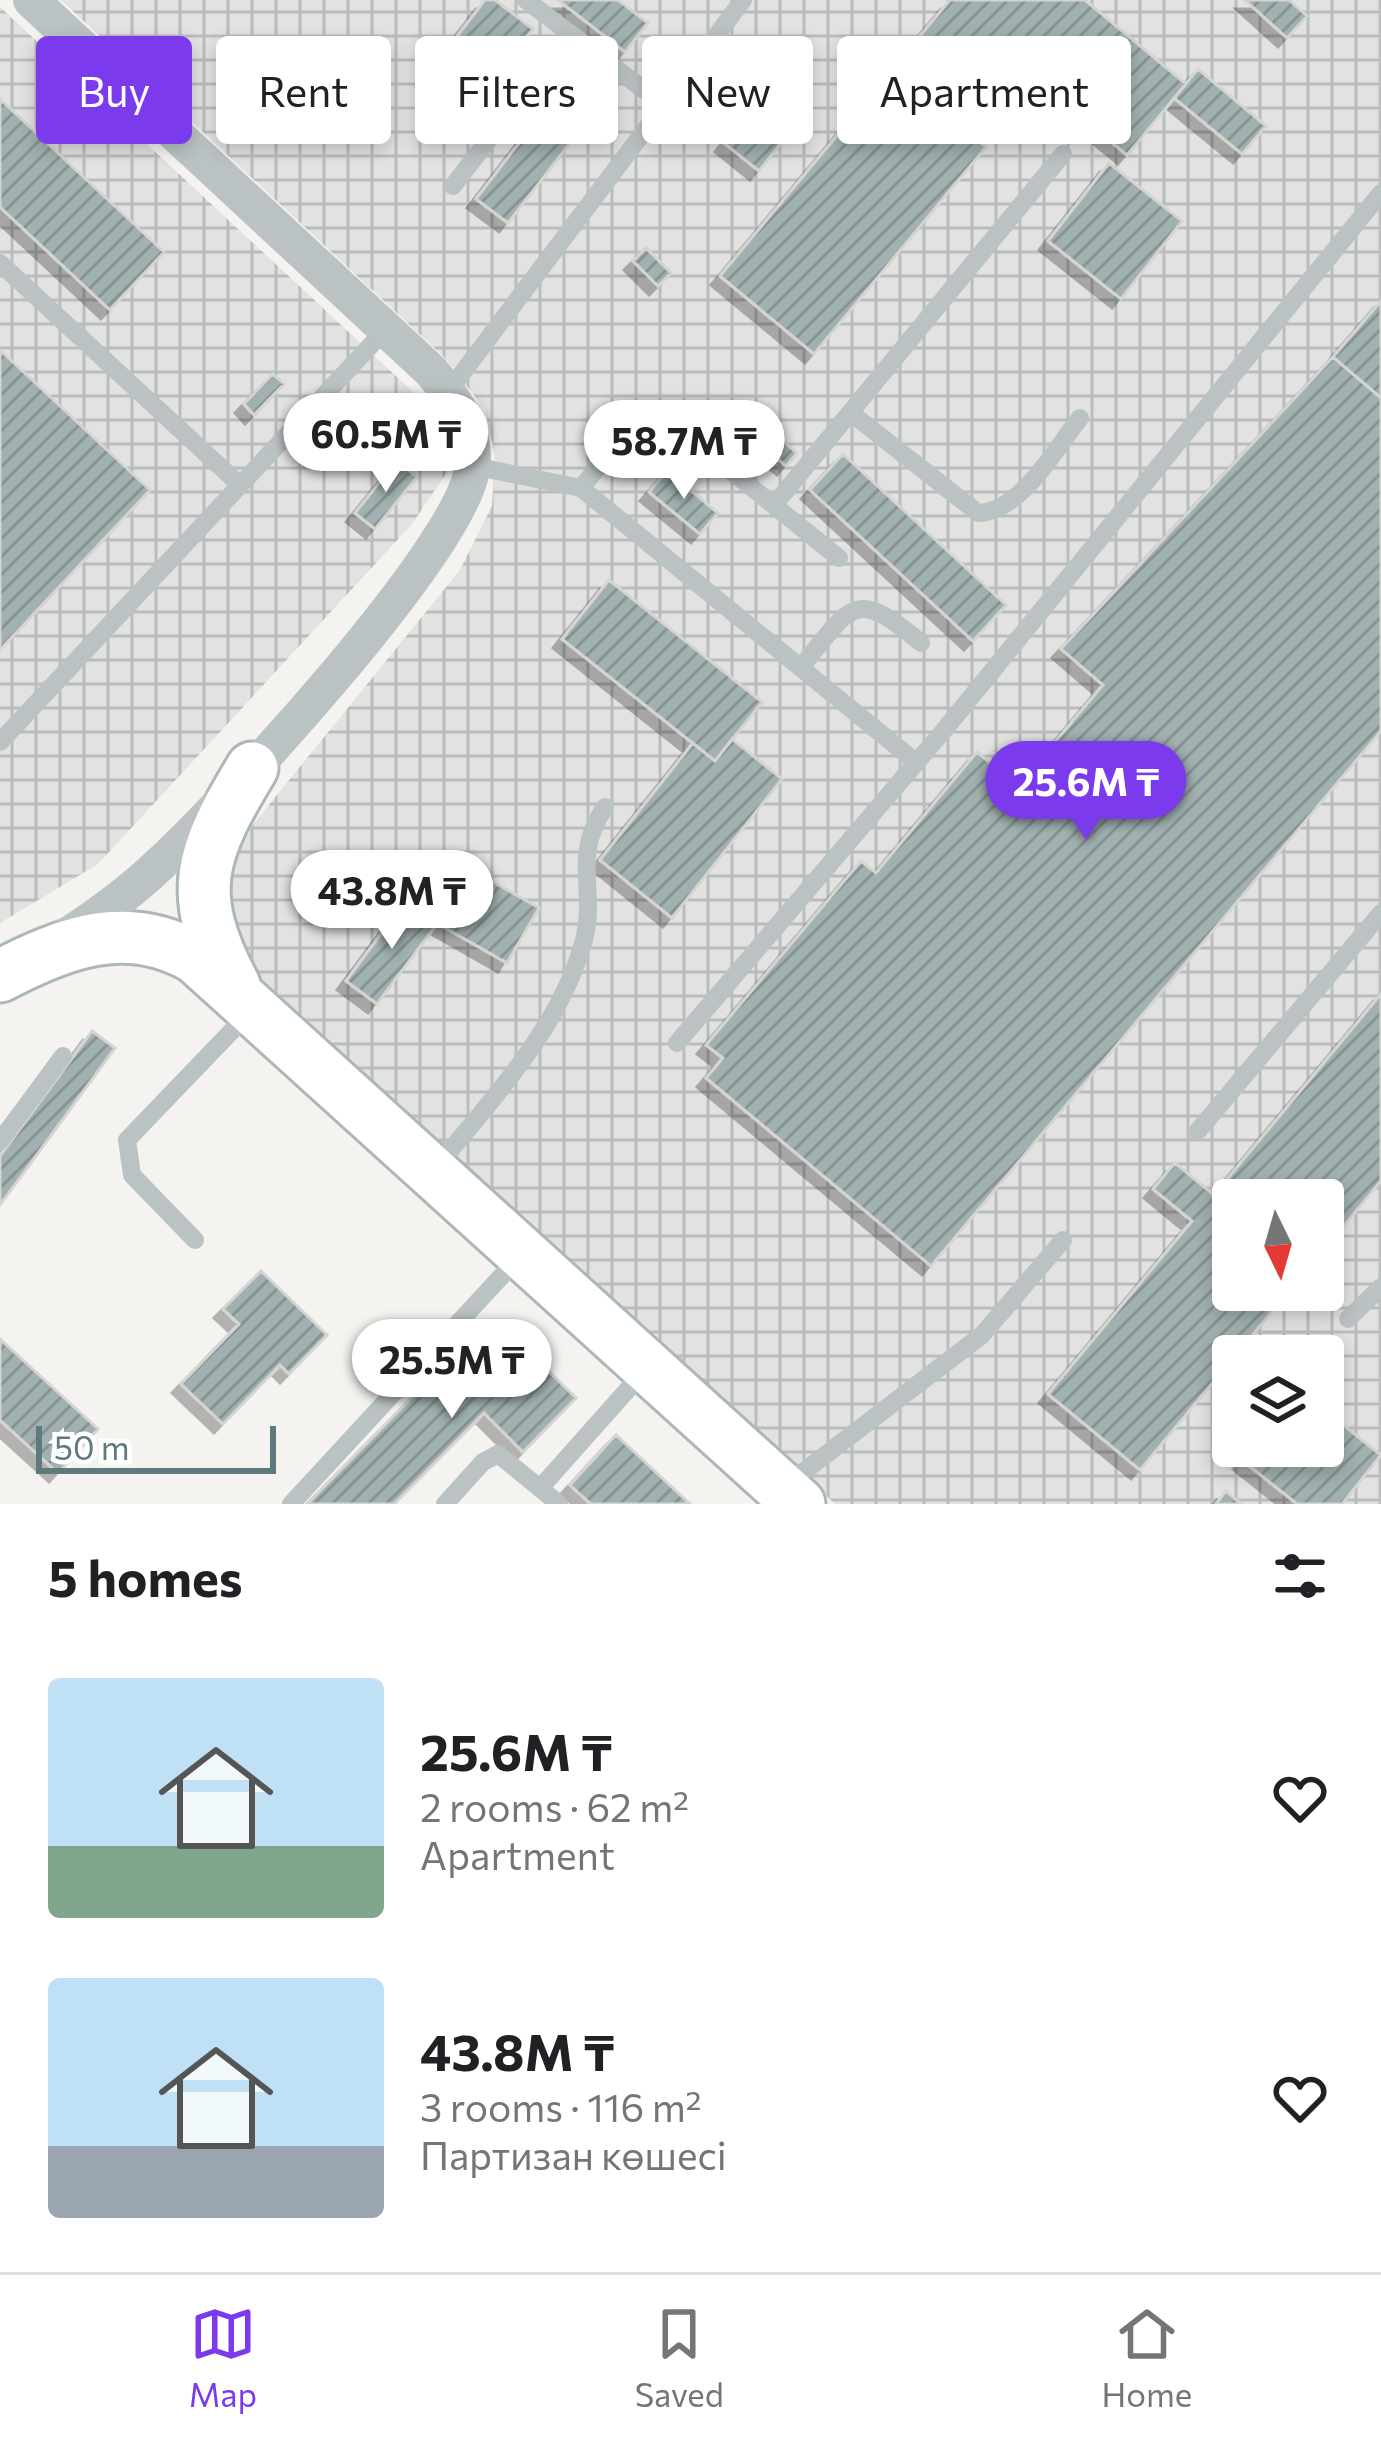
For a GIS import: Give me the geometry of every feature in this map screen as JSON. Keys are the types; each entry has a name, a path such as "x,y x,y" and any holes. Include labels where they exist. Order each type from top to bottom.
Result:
{"main road":[{"path":"246,1000 205,918 201,883 208,850 252,768"},
{"path":"5,974 74,942 135,936 176,946 246,1000 646,1369 791,1496"}],"street":[{"path":"5,974 119,900 252,768 437,550 461,508 473,456 448,392 31,0"}],"lane":[{"path":"526,0 642,88"},
{"path":"716,36 743,0"},
{"path":"453,186 570,33"},
{"path":"448,392 642,134"},
{"path":"774,505 1064,154"},
{"path":"677,1042 917,763 1381,193"},
{"path":"0,263 240,485"},
{"path":"0,742 386,329"},
{"path":"850,412 978,513 992,513 1012,501 1080,418"},
{"path":"581,488 634,423 656,415 675,424 839,558"},
{"path":"473,456 581,488 917,763"},
{"path":"801,667 845,614 857,608 881,611 921,643"},
{"path":"432,1173 547,1025 583,945 588,922 583,854 605,807"},
{"path":"1197,1132 1381,913"},
{"path":"195,1240 132,1175 127,1140 246,1000"},
{"path":"0,1141 63,1056"},
{"path":"791,1496 982,1335 1063,1240"},
{"path":"291,1504 521,1255"},
{"path":"1348,1319 1381,1287"},
{"path":"541,1487 646,1369"},
{"path":"445,1504 483,1462 498,1454 560,1504"}],"shaded area":[{"path":"61,0 1381,0 1381,1504 835,1504 243,969 231,892 235,862 251,827 460,570 492,506 495,456 485,409 443,356 192,122 192,36 100,36"},
{"path":"0,7 36,41 36,144 147,144 413,392 442,428 447,472 412,524 98,864 0,923"}],"building":[{"path":"485,0 495,0 533,29 528,36 457,36"},
{"path":"558,0 618,0 648,23 625,52 618,47 618,36 604,36"},
{"path":"950,0 1085,0 1128,36 920,36"},
{"path":"1245,0 1289,0 1307,16 1287,38"},
{"path":"1131,38 1186,84 1127,155 1114,144 1131,144"},
{"path":"1198,69 1266,126 1242,154 1174,98"},
{"path":"0,99 36,133 36,144 48,144 164,252 110,310 0,207"},
{"path":"837,136 837,144 986,147 814,354 720,276"},
{"path":"518,144 569,144 508,223 476,199"},
{"path":"725,144 780,144 759,171"},
{"path":"1109,163 1182,221 1121,299 1048,241"},
{"path":"646,248 671,273 658,286 633,261"},
{"path":"1381,301 1381,398 1333,357"},
{"path":"0,350 150,490 0,650"},
{"path":"1333,357 1381,398 1381,731 931,1266 706,1078 723,1058 706,1045 861,861 876,873 977,752 1018,786 1103,685 1061,649"},
{"path":"273,374 284,384 254,415 244,404"},
{"path":"774,433 797,453 786,466 762,446"},
{"path":"843,454 1006,605 973,641 810,490"},
{"path":"397,461 417,477 375,529 355,513"},
{"path":"667,471 718,513 700,534 649,492"},
{"path":"609,580 762,702 715,761 562,639"},
{"path":"732,739 782,779 672,918 600,860 693,743 715,761"},
{"path":"458,862 539,908 507,963 426,917"},
{"path":"408,898 437,924 377,1004 346,981"},
{"path":"1381,994 1381,1181 1344,1226 1344,1179 1227,1179"},
{"path":"92,1031 115,1048 0,1205 0,1156"},
{"path":"1175,1163 1212,1193 1212,1311 1272,1311 1252,1335 1212,1335 1212,1384 1140,1470 1048,1394 1192,1221 1153,1189"},
{"path":"261,1271 327,1335 289,1374 280,1365 223,1424 181,1384 239,1324 223,1309"},
{"path":"489,1330 507,1347 515,1338 576,1398 523,1452 484,1413 394,1504 307,1504 442,1367 447,1373"},
{"path":"0,1339 98,1429 58,1473 0,1420"},
{"path":"1344,1426 1381,1455 1342,1504 1297,1504 1251,1467 1344,1467"},
{"path":"616,1435 690,1504 591,1504 570,1485"},
{"path":"1226,1491 1241,1504 1216,1504"}]}
